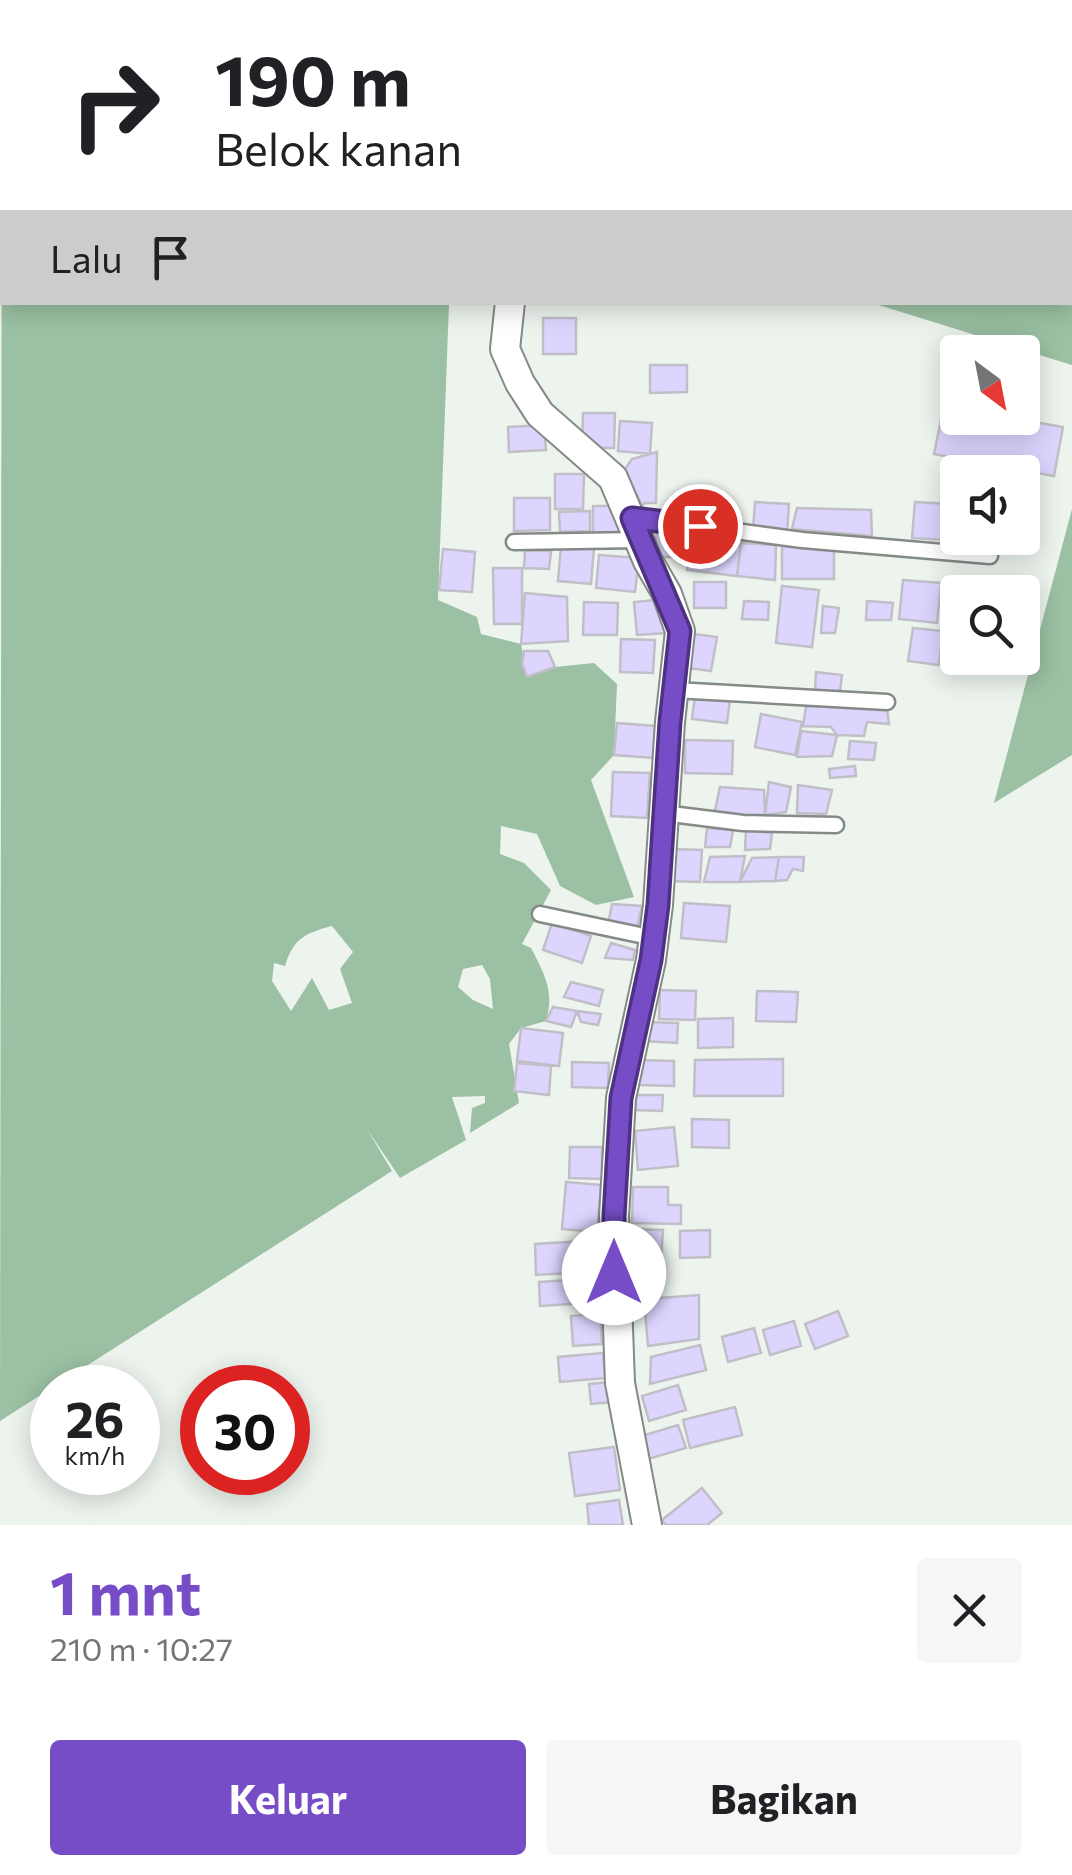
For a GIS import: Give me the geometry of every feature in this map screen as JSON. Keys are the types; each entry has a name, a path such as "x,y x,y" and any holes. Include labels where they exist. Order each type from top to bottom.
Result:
{"street":[{"path":"510,305 505,349 520,383 540,414 613,478 680,631 654,938 621,1098 614,1216 620,1383 647,1525"}],"lane":[{"path":"514,542 636,529 990,556"},
{"path":"674,690 887,702"},
{"path":"663,813 743,823 836,825"},
{"path":"540,914 654,938"}],"green space":[{"path":"2,305 449,305 438,600 477,617 481,634 521,644 527,677 555,667 594,663 617,684 614,755 591,780 634,897 596,905 560,886 537,834 501,826 500,854 524,863 551,890 522,944 531,948 540,966 549,1001 546,1021 521,1028 509,1044 519,1103 470,1133 472,1108 485,1103 485,1096 452,1097 466,1140 400,1178 367,1129 392,1171 88,1365 30,1365 30,1402 0,1421","holes":["332,926 353,952 340,969 352,1003 329,1010 312,978 291,1011 272,981 274,963 285,966 301,939","482,965 490,979 493,1009 473,1000 458,987 463,969"]},
{"path":"878,305 1072,305 1072,365 1040,355 1040,335 975,335"},
{"path":"1072,509 1072,755 994,803 1028,675 1040,675 1040,630"}],"building":[{"path":"543,318 576,318 576,354 543,354"},
{"path":"650,365 687,365 687,392 650,393"},
{"path":"583,413 615,413 614,448 582,448"},
{"path":"620,421 652,423 650,454 618,451"},
{"path":"1040,423 1063,427 1054,476 1040,473 1040,455 934,454 940,425 940,435 1040,435"},
{"path":"544,425 546,450 509,452 508,427"},
{"path":"657,452 656,503 642,506 625,469 632,459"},
{"path":"555,474 584,474 583,509 555,509"},
{"path":"514,498 550,498 550,530 514,531"},
{"path":"755,502 789,504 787,533 753,531"},
{"path":"915,502 940,503 940,540 912,538"},
{"path":"593,506 622,506 622,533 593,533"},
{"path":"797,508 871,510 872,536 792,529"},
{"path":"590,511 590,531 560,532 559,512"},
{"path":"656,530 688,530 688,557 656,557"},
{"path":"692,537 741,543 737,576 687,570"},
{"path":"741,543 776,545 775,580 737,576"},
{"path":"561,546 594,548 591,584 558,581"},
{"path":"782,546 834,546 834,579 782,579"},
{"path":"443,549 475,552 472,592 439,590"},
{"path":"525,550 551,551 549,569 524,568"},
{"path":"599,555 639,558 635,592 596,588"},
{"path":"493,568 522,568 522,624 494,624"},
{"path":"903,580 940,583 937,623 899,619"},
{"path":"694,582 726,582 726,608 694,608"},
{"path":"782,586 819,590 812,647 776,643"},
{"path":"525,593 567,597 568,641 521,644"},
{"path":"664,599 667,633 637,635 634,602"},
{"path":"744,601 769,602 768,620 742,619"},
{"path":"867,601 893,603 891,620 866,620"},
{"path":"584,602 618,603 617,635 583,635"},
{"path":"823,606 839,608 835,633 821,633"},
{"path":"913,628 940,631 939,665 908,661"},
{"path":"694,634 717,637 711,671 688,668"},
{"path":"621,639 655,640 653,673 620,672"},
{"path":"524,651 548,651 555,667 527,677 522,664"},
{"path":"816,672 842,675 840,691 815,691"},
{"path":"695,696 730,700 727,723 692,719"},
{"path":"806,706 887,708 889,724 867,722 864,736 837,735 831,727 803,726"},
{"path":"761,714 802,722 795,755 755,747"},
{"path":"617,723 655,726 653,758 614,755"},
{"path":"801,731 837,735 832,756 797,757"},
{"path":"685,740 733,741 732,774 685,773"},
{"path":"850,741 876,743 874,760 848,759"},
{"path":"855,766 856,776 830,778 829,769"},
{"path":"613,772 650,773 647,818 611,816"},
{"path":"769,782 791,787 786,812 765,815"},
{"path":"798,785 832,790 826,814 797,813"},
{"path":"720,787 764,790 765,815 714,815"},
{"path":"707,828 733,830 730,847 705,847"},
{"path":"746,830 772,833 770,849 745,850"},
{"path":"670,849 702,850 700,882 669,881"},
{"path":"745,856 740,882 704,882 710,857"},
{"path":"779,857 775,881 740,882 752,858"},
{"path":"779,857 804,857 803,871 793,869 787,880 775,881"},
{"path":"684,903 730,906 726,942 681,938"},
{"path":"612,904 642,906 637,928 608,925"},
{"path":"552,923 591,936 582,963 543,950"},
{"path":"611,943 635,950 633,960 605,958"},
{"path":"571,982 603,990 599,1006 564,997"},
{"path":"660,990 696,991 695,1020 659,1019"},
{"path":"757,991 798,992 796,1022 756,1021"},
{"path":"553,1007 577,1011 571,1027 546,1021"},
{"path":"577,1011 601,1014 598,1025 581,1022"},
{"path":"733,1018 733,1047 698,1048 698,1019"},
{"path":"644,1022 678,1023 677,1043 642,1041"},
{"path":"521,1028 563,1033 559,1066 517,1061"},
{"path":"783,1059 783,1096 694,1096 695,1060"},
{"path":"638,1060 674,1061 674,1086 638,1085"},
{"path":"572,1062 609,1063 608,1088 572,1087"},
{"path":"517,1063 551,1066 549,1095 514,1091"},
{"path":"636,1095 663,1095 662,1111 636,1110"},
{"path":"692,1119 729,1120 729,1148 692,1147"},
{"path":"674,1127 678,1166 638,1170 635,1131"},
{"path":"570,1147 602,1147 602,1179 569,1178"},
{"path":"566,1182 601,1185 597,1232 562,1229"},
{"path":"633,1187 668,1187 668,1205 681,1205 681,1224 632,1223"},
{"path":"626,1229 663,1230 661,1261 625,1260"},
{"path":"710,1230 710,1257 680,1258 680,1231"},
{"path":"601,1240 602,1271 536,1275 535,1244"},
{"path":"580,1278 602,1278 603,1302 580,1303"},
{"path":"570,1280 571,1304 540,1306 539,1282"},
{"path":"699,1295 699,1339 648,1346 644,1299"},
{"path":"838,1311 848,1336 815,1349 805,1324"},
{"path":"600,1314 602,1344 573,1346 571,1316"},
{"path":"794,1321 801,1346 770,1355 763,1330"},
{"path":"754,1328 761,1353 728,1362 722,1337"},
{"path":"700,1345 706,1370 650,1384 651,1357"},
{"path":"603,1353 605,1378 560,1382 558,1357"},
{"path":"611,1382 613,1402 591,1404 589,1384"},
{"path":"678,1385 686,1410 649,1421 642,1396"},
{"path":"735,1407 742,1435 690,1448 683,1420"},
{"path":"678,1425 686,1448 645,1460 638,1437"},
{"path":"614,1447 620,1490 575,1496 569,1453"},
{"path":"702,1488 722,1513 707,1525 666,1525 662,1520"},
{"path":"619,1500 623,1525 589,1525 587,1504"}],"route":[{"path":"614,1273 621,1098 651,960 658,905 680,631 632,518 700,526"}]}
